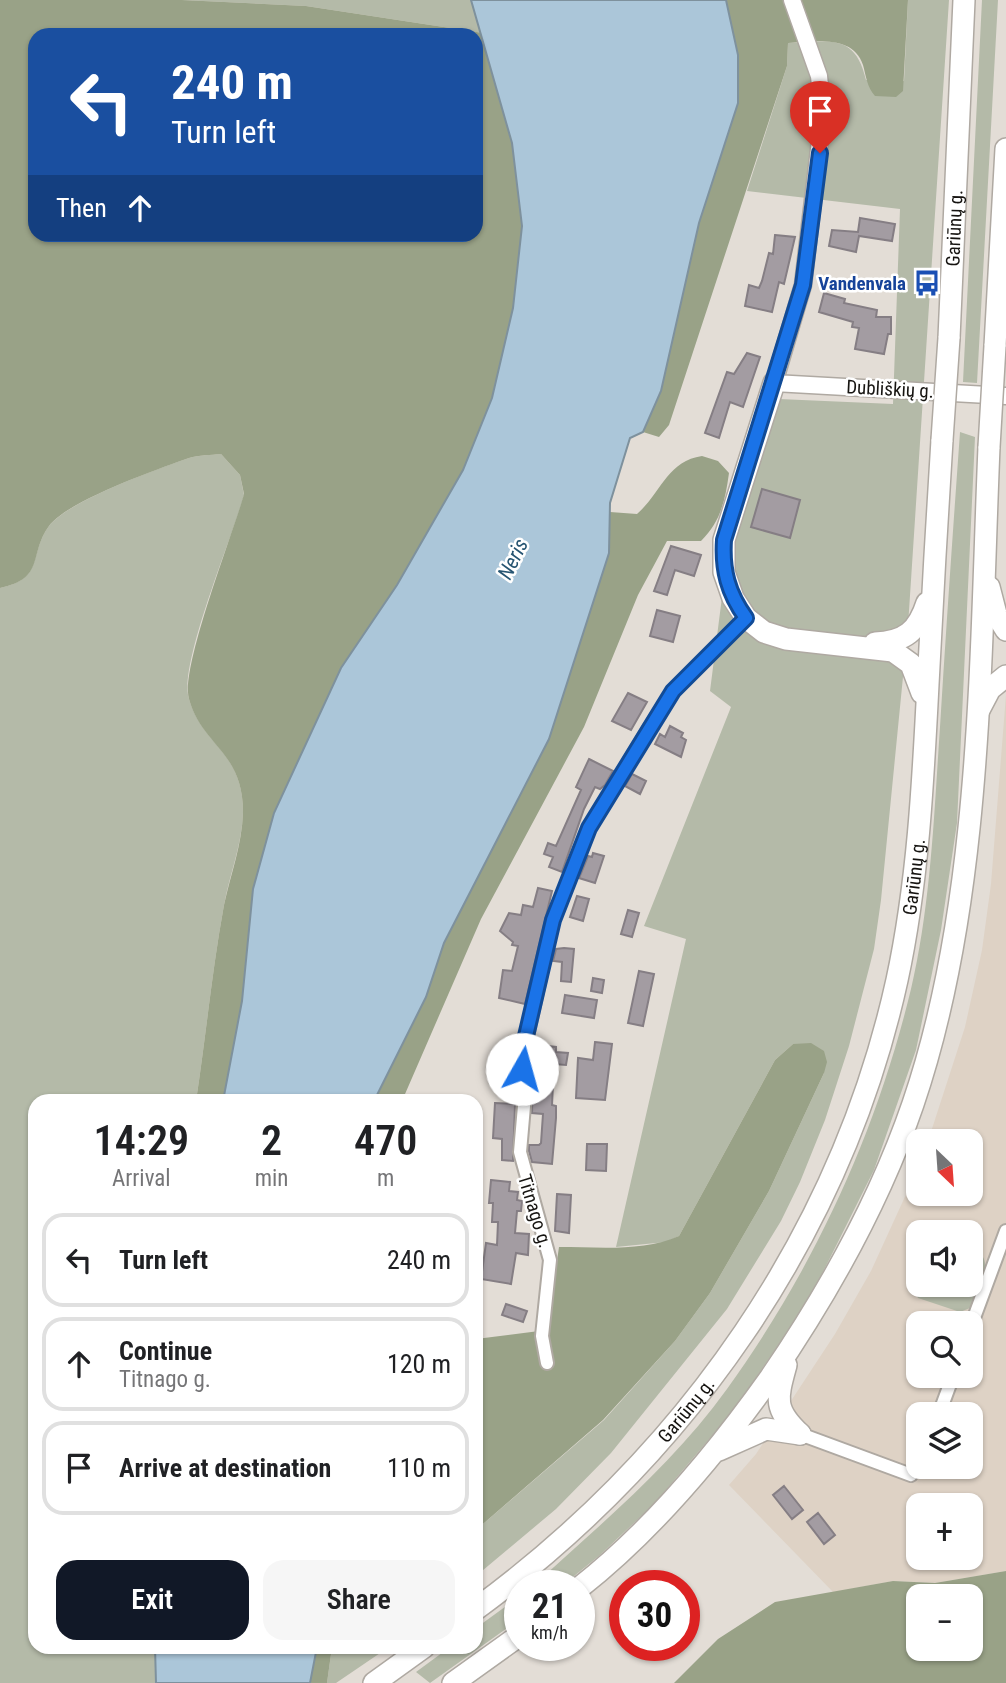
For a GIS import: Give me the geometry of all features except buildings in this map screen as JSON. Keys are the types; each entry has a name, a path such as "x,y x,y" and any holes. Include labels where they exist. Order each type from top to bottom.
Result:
{"highway":[{"name":"Gariūnų g.","path":"483,1603 609,1496 665,1437 720,1369 753,1322 820,1204 867,1088 898,977 917,851 949,338 964,0"},
{"path":"595,1574 645,1529 711,1454 790,1349 847,1259 872,1207 913,1104 934,1037 959,909 975,718 1006,149"},
{"path":"774,383 724,540 723,557 728,585 746,618 764,632 786,639 893,650 911,664 919,680 926,719"},
{"path":"984,565 996,614 1006,630"},
{"path":"851,644 895,641 910,635 920,624 934,581"},
{"path":"975,718 990,689 1006,676"},
{"path":"790,1349 778,1400 786,1421 800,1434"},
{"path":"711,1454 766,1429 800,1434"},
{"path":"453,1683 504,1646"},
{"path":"374,1683 414,1654"}],"street":[{"path":"774,383 803,285 823,115 819,76 792,0"},
{"name":"Dubliškių g.","path":"774,383 1006,396"},
{"name":"Titnago g.","path":"548,1363 542,1336 550,1260 520,1152 524,1106 522,1059 553,920 589,828 673,691 746,618"},
{"path":"977,1311 1006,1231"},
{"path":"800,1434 906,1473"}],"shaded area":[{"path":"1006,695 1006,1571 935,1583 893,1581 833,1592 729,1485 756,1454 835,1334 871,1271 906,1194 906,1206 984,1206 984,1129 932,1129 965,1027 982,950 991,884"}],"green space":[{"path":"0,0 182,0 306,6 450,28 28,28 28,242 483,242 483,33 512,143 522,226 513,308 492,398 463,470 397,585 341,668 242,1001 224,1094 197,1094 220,929 243,812 236,775 195,715 189,699 188,683 209,600 244,494 240,475 221,454 197,456 93,496 59,516 49,526 30,572 14,584 0,588"},
{"path":"182,0 471,0 481,28 450,28 306,6"},
{"path":"726,0 908,0 903,91 896,97 875,96 868,85 858,55 851,48 820,41 788,43 787,66 669,425 659,437 643,432 661,391 699,223 727,138 738,55"},
{"path":"908,0 949,0 908,626 881,900 874,949 849,1046 825,1120 800,1182 781,1221 727,1309 611,1453 556,1509 483,1570 483,1524 604,1420 675,1341 710,1293 769,1191 824,1073 793,1044 775,1060 679,1236 666,1242 616,1247 686,939 644,926 731,707 710,691 728,550 779,399 893,404 900,209 747,191 787,66 788,43 838,43 855,54 866,80 904,81"},
{"path":"982,0 998,0 977,383 963,382"},
{"path":"960,432 975,437 957,823 941,930 916,1050 874,1170 809,1300 734,1410 654,1504 600,1555 582,1570 551,1570 660,1468 706,1416 758,1343 788,1296 814,1247 860,1147 897,1043 918,957 933,826"},
{"path":"221,454 240,475 244,495 199,630 188,682 189,699 195,715 237,775 243,812 220,929 197,1094 28,1094 28,1654 155,1654 156,1683 0,1683 0,588 14,584 30,572 43,537 59,516 93,496 193,457"},
{"path":"702,456 718,461 729,473 718,518 701,541 667,541 638,595 584,727 481,919 405,1094 378,1094 426,997 444,943 609,553 610,512 637,514 672,471 690,459"},
{"path":"811,1043 824,1051 827,1062 824,1073 769,1191 710,1293 675,1341 603,1420 483,1524 483,1338 547,1330 559,1247 636,1247 679,1236 775,1060 793,1044"},
{"path":"975,1297 970,1308 962,1311 918,1298"},
{"path":"1006,1571 1006,1683 674,1683 696,1661 700,1661 700,1657 718,1639 775,1602 893,1581 935,1583"},
{"path":"504,1608 504,1630 483,1645 483,1623"},
{"path":"316,1654 331,1654 327,1683 310,1683"},
{"path":"331,1654 379,1654 336,1683 327,1683"},
{"path":"440,1654 471,1654 430,1683 416,1672"}],"water":[{"name":"Neris","path":"471,0 726,0 738,55 738,103 699,223 661,391 643,432 630,438 610,503 609,553 549,739 444,943 426,997 378,1094 224,1094 242,1001 253,889 274,813 341,668 397,585 463,470 492,398 513,308 522,226 512,143 483,42 483,28 479,28"},
{"path":"155,1654 316,1654 310,1683 156,1683"}],"place":[{"name":"Vandenvala","path":"927,283"}],"route":[{"path":"522,1069 526,1036 553,920 560,895 589,828 673,691 746,618 738,607 724,572 724,540 803,285 820,153"}]}
